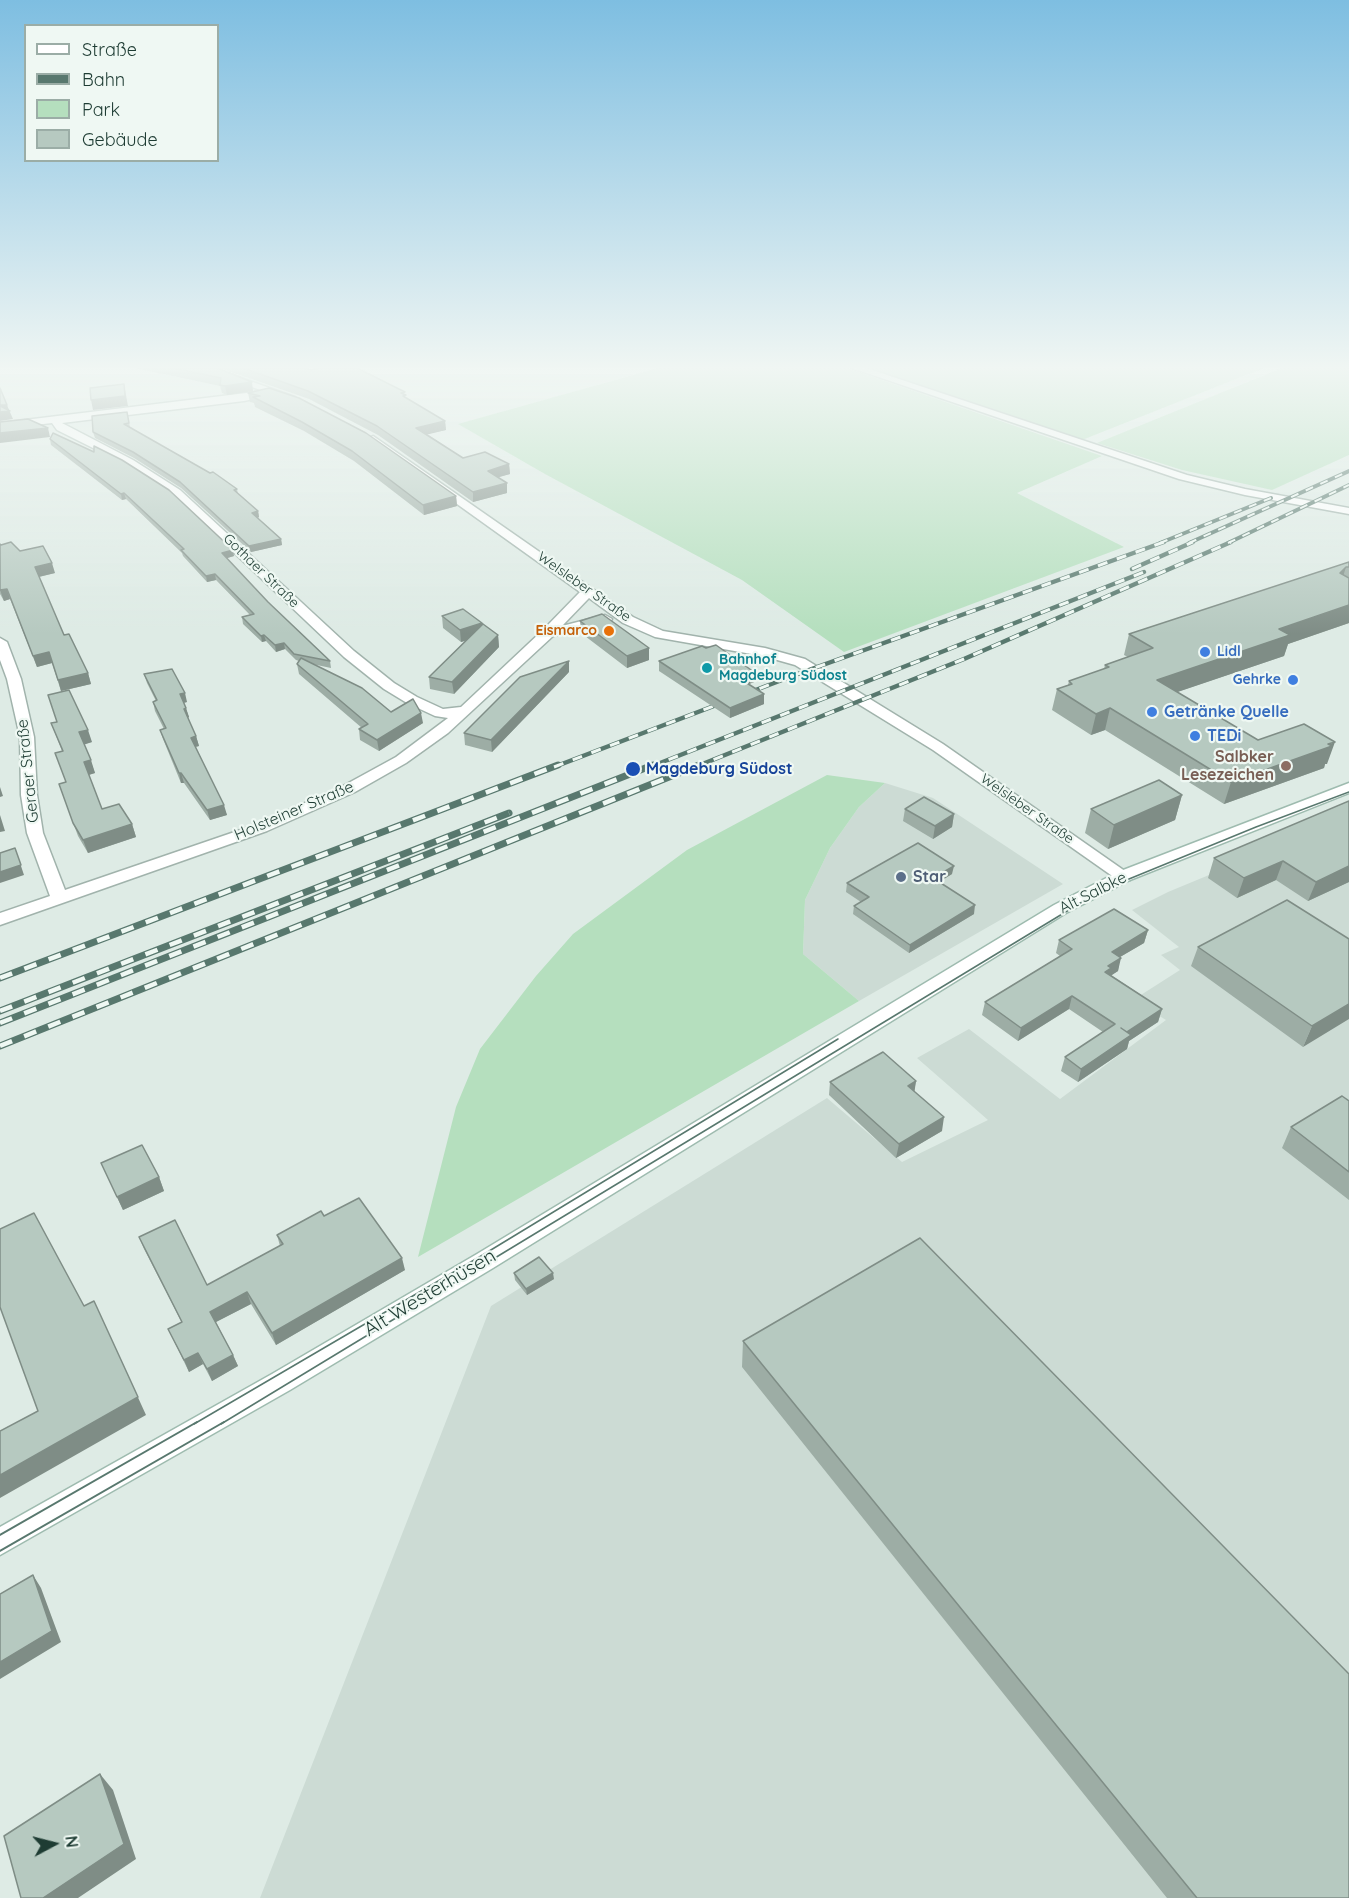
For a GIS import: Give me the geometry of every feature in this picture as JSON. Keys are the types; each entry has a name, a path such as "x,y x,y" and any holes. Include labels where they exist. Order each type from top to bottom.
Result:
{"street":[{"name":"Gothaer Straße","path":"118,457 176,492 343,649 389,686 420,705 440,713 451,714 467,709"},
{"name":"Welsleber Straße","path":"398,457 621,615 655,633 773,653 805,665 938,747 1124,876"},
{"path":"1121,457 1182,477 1232,489 1349,511"},
{"name":"Holsteiner Straße","path":"0,919 261,828 328,799 401,760 467,709 548,633 588,591"},
{"name":"Holsteiner Straße","path":"548,633 621,615"},
{"name":"Geraer Straße","path":"0,642 14,679 27,737 29,795 35,833 60,899"},
{"name":"Alt Salbke","path":"854,1034 1060,909 1124,876 1349,788"},
{"name":"Alt Westerhüsen","path":"0,1542 291,1376 485,1261 854,1034"}],"shaded area":[{"path":"885,783 933,798 1063,884 859,1001 803,954 805,900 830,848 859,807"},
{"path":"1349,817 1349,1898 260,1898 491,1306 827,1098 902,1162 988,1120 917,1058 969,1029 1060,1099 1166,1020 1133,1000 1180,970 1161,955 1179,947 1132,910 1168,892"}],"green space":[{"path":"515,457 1101,457 1017,493 1124,547 844,652 742,580"},
{"path":"1140,457 1346,457 1272,490 1182,470"},
{"path":"827,775 885,783 859,807 830,848 805,900 803,954 859,1001 418,1257 456,1107 480,1049 536,976 573,934 687,850"}],"building":[{"path":"73,457 115,457 169,490 233,550 222,553 268,602 330,661 294,654 284,643 275,645 264,635 261,636 242,617 254,614 215,574 206,576 181,550 184,549 124,493 121,494"},
{"path":"140,457 181,457 210,473 213,472 237,489 234,490 258,511 252,513 281,539 249,546 180,482"},
{"path":"359,457 400,457 456,496 423,505"},
{"path":"421,457 494,457 509,464 488,471 507,483 473,492"},
{"path":"11,542 20,551 43,546 52,563 35,567 64,635 69,634 88,673 58,680 49,652 33,656 7,589 0,590 0,544"},
{"path":"1349,562 1349,567 1340,573 1349,578 1349,605 1279,629 1290,635 1157,680 1258,740 1304,724 1335,742 1328,744 1332,746 1231,782 1110,708 1096,714 1057,689 1072,684 1069,681 1109,667 1105,665 1153,648 1129,634"},
{"path":"463,609 482,623 460,630 442,616"},
{"path":"602,614 649,648 627,656 580,621"},
{"path":"483,624 498,635 452,682 429,677"},
{"path":"716,645 754,672 739,678 764,694 730,708 659,661 702,646 706,648"},
{"path":"301,658 362,688 391,712 413,699 421,713 377,740 359,729 368,724 297,664"},
{"path":"569,661 491,740 464,733 520,677"},
{"path":"172,669 185,693 180,694 196,736 191,738 224,805 207,810 179,773 160,730 166,728 153,702 157,700 144,674"},
{"path":"69,690 88,730 79,732 91,760 84,762 102,809 119,804 132,824 83,840 73,823 59,784 66,782 55,753 63,751 51,723 57,722 48,695"},
{"path":"1159,780 1182,795 1114,825 1091,809"},
{"path":"924,797 954,814 935,826 905,809"},
{"path":"1349,801 1349,866 1316,882 1283,861 1244,878 1214,858"},
{"path":"918,843 954,866 933,878 975,905 910,945 854,906 869,897 847,883"},
{"path":"15,848 21,865 0,872 0,853"},
{"path":"1287,900 1349,939 1349,1004 1312,1026 1198,947"},
{"path":"1114,909 1148,930 1112,952 1121,958 1108,966 1111,968 1105,972 1162,1009 1127,1032 1121,1028 1131,1035 1081,1069 1065,1057 1115,1024 1072,996 1021,1028 985,1002 1072,949 1059,940"},
{"path":"883,1052 916,1081 908,1086 944,1117 899,1144 830,1082"},
{"path":"1342,1096 1349,1101 1349,1172 1291,1127"},
{"path":"142,1145 159,1177 117,1197 101,1163"},
{"path":"359,1198 402,1258 272,1333 247,1292 210,1312 233,1355 207,1369 198,1353 184,1360 168,1329 182,1322 139,1237 175,1220 207,1285 283,1244 277,1235 321,1211 324,1216"},
{"path":"34,1213 84,1306 94,1301 138,1397 0,1475 0,1431 38,1411 0,1307 0,1229"},
{"path":"920,1238 1349,1674 1349,1898 1197,1898 743,1341"},
{"path":"539,1257 553,1273 526,1289 514,1273"},
{"path":"33,1575 52,1631 0,1662 0,1594"},
{"path":"100,1774 124,1844 43,1898 21,1898 4,1836"}],"tram line":[{"path":"221,1424 1087,899 1129,879 1256,827 1349,792"},
{"path":"194,1424 481,1256 838,1039"},
{"path":"0,1535 197,1422"},
{"path":"0,1551 224,1422"}],"railway":[{"path":"1189,543 1349,471"},
{"path":"1228,543 1349,485"},
{"path":"1160,543 1271,498"},
{"path":"554,767 795,675 1164,542"},
{"path":"1132,569 1193,542"},
{"path":"695,767 964,659 1231,542"},
{"path":"650,767 1144,572"},
{"path":"0,978 558,765"},
{"path":"0,1023 653,765"},
{"path":"0,1046 699,765"},
{"path":"0,1011 509,813"}],"place":[{"name":"Eismarco","path":"609,631"},
{"name":"Lidl","path":"1205,652"},
{"name":"Bahnhof Magdeburg Südost","path":"707,668"},
{"name":"Gehrke","path":"1293,680"},
{"name":"Getränke Quelle","path":"1152,712"},
{"name":"TEDi","path":"1195,736"},
{"name":"Salbker Lesezeichen","path":"1286,766"},
{"name":"Magdeburg Südost","path":"633,769"},
{"name":"Star","path":"901,877"}]}
